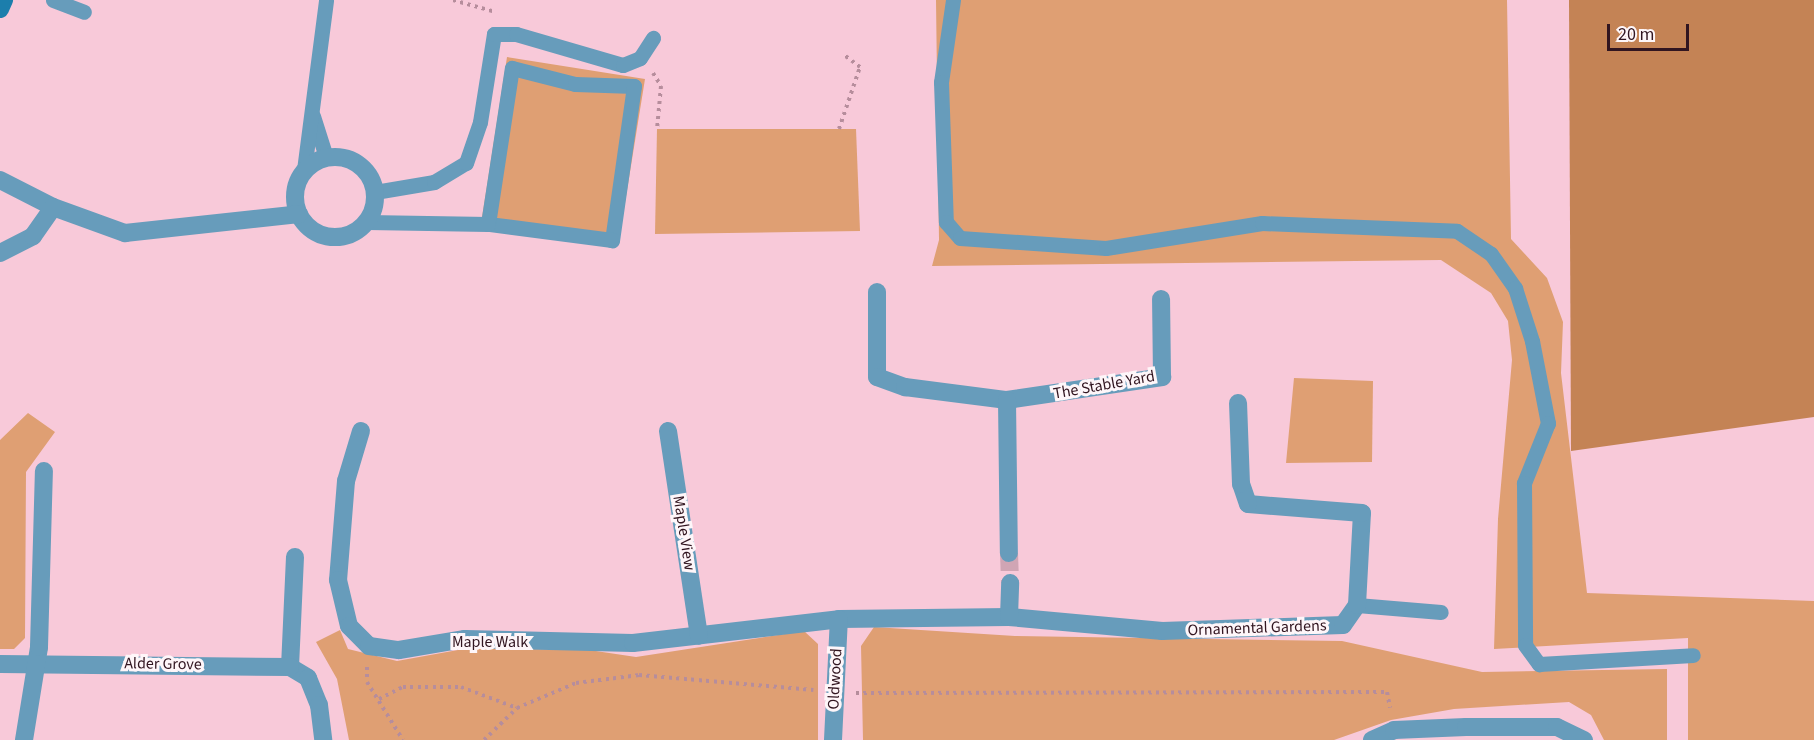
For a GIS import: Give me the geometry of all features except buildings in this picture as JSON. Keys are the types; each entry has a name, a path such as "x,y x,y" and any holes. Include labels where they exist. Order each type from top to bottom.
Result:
{"main road":[{"path":"0,9 4,0"}],"street":[{"path":"326,157 346,158 364,168 375,192 367,222 350,234 331,237 306,225 299,214 295,191 304,170 326,157"},
{"path":"0,180 54,207 125,233 299,214"},
{"path":"0,254 33,236 54,207"},
{"name":"The Stable Yard","path":"877,292 877,377 905,387 1007,400 1162,376 1161,299"},
{"path":"1007,400 1009,553"},
{"path":"1238,403 1240,484 1248,504 1362,513 1357,605"},
{"path":"362,431 346,481 338,580 349,626 369,646"},
{"name":"Maple View","path":"668,431 699,636"},
{"path":"24,740 35,666 45,471"},
{"path":"295,557 290,667 308,678 319,705 322,740"},
{"path":"1010,583 1010,617"},
{"name":"Ornamental Gardens","path":"839,619 1010,617 1173,631 1343,625 1357,605"},
{"name":"Maple Walk","path":"369,646 399,650 465,639 633,643 839,619"},
{"name":"Oldwood","path":"833,740 833,691 839,619"},
{"name":"Alder Grove","path":"0,664 290,667"},
{"path":"1372,740 1394,730 1557,727 1584,740"}],"lane":[{"path":"53,0 84,12"},
{"path":"304,170 326,0"},
{"path":"953,0 941,82 946,222 960,238 1106,248 1262,222 1457,231 1491,254 1515,288 1532,341 1548,423 1524,483 1525,645 1539,664 1693,655"},
{"path":"375,192 434,182 466,163 480,122 494,34 516,34 566,53 623,65 640,58 653,38"},
{"path":"566,53 575,84"},
{"path":"367,222 488,224 612,240 634,86 575,84 512,68 488,224"},
{"path":"312,113 326,157"},
{"path":"1357,605 1441,612"}],"path":[{"path":"839,129 860,67 844,55"},
{"path":"369,646 367,682 404,740"},
{"path":"484,740 517,708 576,684 639,675 833,691 1387,692 1394,730"},
{"path":"379,699 403,687 461,687 517,708"}],"shaded area":[{"path":"936,0 1507,0 1511,239 1547,278 1563,322 1561,373 1587,593 1814,601 1814,740 1688,740 1688,638 1494,649 1498,519 1512,360 1508,321 1491,293 1441,260 932,266 939,240"},
{"path":"1569,0 1814,0 1814,417 1571,451"},
{"path":"507,57 645,79 618,246 481,224"},
{"path":"657,129 856,129 860,231 655,234"},
{"path":"1294,378 1373,381 1372,462 1286,463"},
{"path":"28,413 55,432 26,472 25,638 14,649 0,649 0,440"},
{"path":"874,627 1015,636 1342,641 1482,672 1667,669 1667,740 1604,740 1591,715 1569,702 1454,709 1391,720 1334,740 863,740 861,646"},
{"path":"340,630 348,649 397,661 469,648 589,650 636,657 804,631 818,644 818,740 349,740 337,679 316,642"}],"tunnel":[{"path":"1009,553 1010,583"}]}
